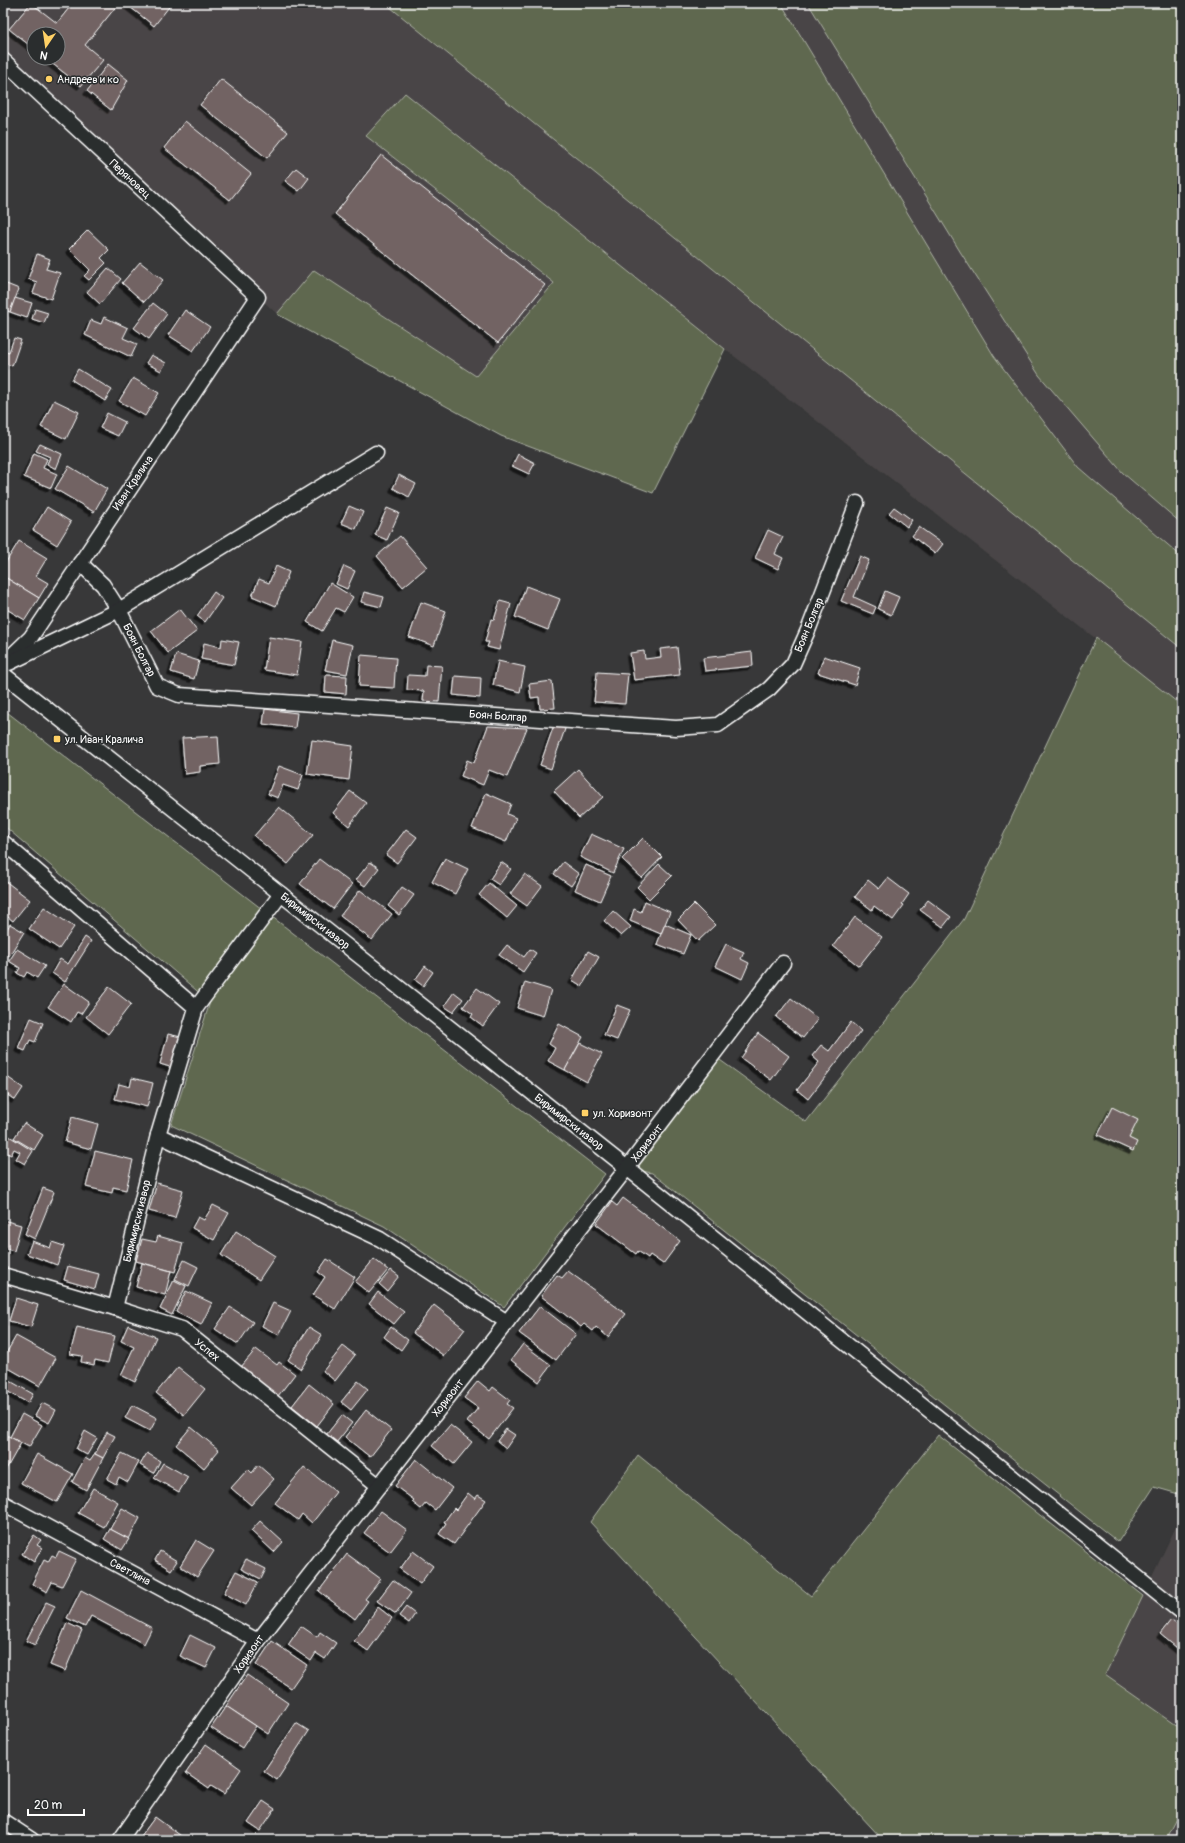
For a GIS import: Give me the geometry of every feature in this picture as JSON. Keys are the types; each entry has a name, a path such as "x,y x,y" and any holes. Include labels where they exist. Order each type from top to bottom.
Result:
{"street":[{"name":"Перяновец","path":"3,60 258,297"},
{"name":"Иван Кралича","path":"3,665 31,637 258,297"},
{"name":"Иван Кралича","path":"3,665 119,610 376,453"},
{"name":"Боян Болгар","path":"80,563 103,585 119,610 157,686 178,696 676,728 718,725 769,688 793,664 809,628 857,503"},
{"name":"Биримирски извор","path":"3,674 628,1168 1182,1613"},
{"path":"3,842 196,1008 281,894"},
{"name":"Хоризонт","path":"120,1840 258,1641 628,1168 783,963"},
{"name":"Биримирски извор","path":"115,1308 158,1135 196,1008"},
{"path":"158,1135 380,1239 507,1322"},
{"name":"Успех","path":"3,1275 182,1329 379,1486"},
{"name":"Светлина","path":"3,1502 258,1641"},
{"path":"3,1821 32,1840"}],"shaded area":[{"path":"3,3 385,3 1182,649 1182,706 725,349 405,93 366,136 554,283 476,376 314,270 277,314 3,60"},
{"path":"781,3 808,3 961,253 1123,473 1182,524 1182,557 1078,467 994,356"},
{"path":"1182,1514 1182,1729 1105,1675"},
{"path":"1182,1809 1182,1840 1166,1840"}],"green space":[{"path":"385,3 781,3 994,356 1078,467 1182,557 1182,649"},
{"path":"808,3 1182,3 1182,524 1123,473 1039,375 961,253"},
{"path":"405,93 725,349 653,493 501,436 277,314 314,270 476,376 554,283 366,136"},
{"path":"1096,638 1182,706 1182,1495 1154,1487 1118,1542 652,1173 627,1168 713,1055 806,1122 964,919"},
{"path":"3,709 605,1174 504,1307 384,1226 171,1125 210,1002 3,825"},
{"path":"938,1435 1143,1596 1105,1675 1182,1729 1182,1809 1166,1840 883,1840 590,1522 638,1455 811,1596"}],"building":[{"path":"31,3 57,23 73,3 119,3 85,45 103,60 81,86 55,66 66,66 66,26 26,26 26,43 9,29"},
{"path":"125,3 172,3 154,26"},
{"path":"108,64 128,80 111,110 87,91"},
{"path":"221,79 288,132 267,158 200,105"},
{"path":"185,121 251,174 230,200 164,148"},
{"path":"381,155 545,285 498,343 335,214"},
{"path":"296,168 309,178 299,191 285,181"},
{"path":"88,230 109,250 101,258 106,263 89,280 84,276 90,270 69,249"},
{"path":"37,254 50,259 46,269 60,273 51,299 33,293 37,282 28,279"},
{"path":"140,262 163,280 144,302 122,283"},
{"path":"108,268 121,279 100,304 87,292"},
{"path":"4,283 19,289 10,312 3,309"},
{"path":"15,298 32,303 27,318 10,312"},
{"path":"153,303 167,314 149,339 134,328"},
{"path":"35,309 48,313 44,323 32,319"},
{"path":"185,310 210,327 193,351 168,335"},
{"path":"104,317 128,328 123,338 137,344 131,357 85,335 91,320 101,324"},
{"path":"14,338 21,340 12,366 3,363 3,350 9,352"},
{"path":"151,355 166,363 161,371 146,363"},
{"path":"78,369 112,390 105,401 72,380"},
{"path":"133,378 159,393 145,416 119,401"},
{"path":"54,400 79,412 66,439 41,427"},
{"path":"107,413 125,422 118,436 100,428"},
{"path":"40,444 62,454 56,469 47,464 50,457 36,451"},
{"path":"34,453 47,459 43,468 57,474 51,488 24,477"},
{"path":"518,454 535,463 529,474 512,466"},
{"path":"69,466 107,489 94,512 55,489"},
{"path":"399,475 416,484 409,497 393,488"},
{"path":"349,506 363,512 356,529 341,523"},
{"path":"47,507 71,522 57,545 33,530"},
{"path":"894,507 912,520 907,527 889,513"},
{"path":"387,508 399,513 387,540 375,535"},
{"path":"919,527 943,544 935,554 912,536"},
{"path":"768,530 783,537 775,554 783,558 778,569 755,558"},
{"path":"400,536 427,567 403,587 377,556"},
{"path":"19,541 47,558 36,576 48,583 39,598 3,576 3,567"},
{"path":"860,556 869,560 854,597 876,607 873,614 841,601"},
{"path":"276,566 289,572 276,606 252,596 259,579 269,583"},
{"path":"344,566 355,571 347,589 336,584"},
{"path":"3,576 39,598 25,620 3,607"},
{"path":"330,583 353,597 344,612 336,608 322,631 307,622"},
{"path":"526,586 560,599 548,630 515,617"},
{"path":"885,591 899,597 891,615 878,609"},
{"path":"214,592 222,598 205,622 197,616"},
{"path":"364,592 384,597 381,607 361,602"},
{"path":"500,601 511,604 499,650 487,647 489,642 485,642 491,619 494,620"},
{"path":"421,602 446,611 434,646 409,637"},
{"path":"180,609 197,631 168,653 151,631"},
{"path":"269,637 302,642 297,675 264,670"},
{"path":"222,639 239,642 234,665 201,659 204,643 221,647"},
{"path":"332,640 353,645 347,674 325,670"},
{"path":"677,647 680,675 634,680 630,653 644,651 645,659 661,657 660,649"},
{"path":"752,652 753,666 705,671 703,658"},
{"path":"176,654 199,661 194,679 171,672"},
{"path":"361,655 396,658 394,688 359,686"},
{"path":"824,656 860,668 855,685 818,673"},
{"path":"498,661 525,667 520,692 493,685"},
{"path":"426,665 442,666 439,702 423,701 424,691 407,690 408,675 425,676"},
{"path":"597,672 628,674 625,704 594,702"},
{"path":"326,675 347,676 346,694 325,692"},
{"path":"455,676 481,678 480,698 453,695"},
{"path":"552,681 555,708 540,709 539,697 531,698 529,684"},
{"path":"265,709 297,713 295,728 263,724"},
{"path":"554,725 565,729 551,769 540,765"},
{"path":"488,726 527,728 507,777 489,770 483,785 461,776 467,760 474,763"},
{"path":"218,736 220,764 200,766 200,772 185,774 182,738"},
{"path":"312,740 353,746 349,780 307,774"},
{"path":"279,766 303,775 298,790 283,785 278,798 268,794"},
{"path":"578,769 603,797 579,818 554,791"},
{"path":"350,791 366,803 349,826 333,813"},
{"path":"486,793 511,804 507,814 516,818 506,842 472,828"},
{"path":"279,807 313,835 288,864 254,836"},
{"path":"406,829 417,837 397,863 386,855"},
{"path":"591,834 624,849 613,873 580,857"},
{"path":"643,838 662,857 642,878 622,859"},
{"path":"445,858 468,869 455,894 432,882"},
{"path":"319,859 352,884 333,909 300,884"},
{"path":"370,862 379,868 365,886 356,880"},
{"path":"501,862 511,869 499,885 490,879"},
{"path":"563,862 579,874 571,886 554,874"},
{"path":"659,864 672,876 649,899 637,887"},
{"path":"586,865 611,876 600,901 575,890"},
{"path":"525,874 542,886 527,906 510,894"},
{"path":"888,878 909,894 902,904 904,905 893,920 874,906 872,910 855,897 868,880 879,889"},
{"path":"4,880 30,900 13,921 3,913"},
{"path":"489,883 517,906 507,918 479,895"},
{"path":"402,887 414,895 399,915 388,906"},
{"path":"360,890 392,914 372,940 340,916"},
{"path":"928,900 951,917 943,927 920,910"},
{"path":"645,901 670,912 661,934 630,921 634,909 641,912"},
{"path":"694,904 715,925 698,941 678,920"},
{"path":"44,907 74,927 59,949 29,929"},
{"path":"613,911 631,927 621,936 604,921"},
{"path":"855,917 882,937 859,966 833,946"},
{"path":"10,924 24,932 9,956 3,953 3,936"},
{"path":"665,924 691,935 683,954 657,944"},
{"path":"85,937 91,941 65,982 52,973 60,959 68,964"},
{"path":"726,944 744,952 741,959 749,963 742,979 715,966"},
{"path":"507,945 524,957 530,949 536,953 523,972 499,955"},
{"path":"17,949 45,966 37,978 27,972 24,977 17,973 20,968 9,961"},
{"path":"588,951 599,957 582,986 572,980"},
{"path":"425,966 433,972 423,986 415,980"},
{"path":"525,982 551,990 543,1016 517,1008"},
{"path":"64,984 89,1002 81,1014 77,1012 71,1022 48,1007"},
{"path":"109,987 131,1004 108,1034 86,1017"},
{"path":"477,988 499,1004 483,1026 471,1017 473,1014 463,1007"},
{"path":"454,992 463,999 453,1012 444,1006"},
{"path":"791,998 818,1019 803,1038 776,1017"},
{"path":"617,1005 630,1010 617,1040 604,1035"},
{"path":"31,1018 43,1023 35,1042 30,1040 25,1051 18,1048"},
{"path":"851,1022 861,1031 808,1099 797,1090 819,1062 812,1056 821,1045 829,1051"},
{"path":"559,1024 583,1037 565,1070 548,1061 555,1048 549,1044"},
{"path":"758,1033 789,1056 771,1080 741,1058"},
{"path":"168,1034 181,1037 173,1068 160,1064"},
{"path":"580,1043 602,1054 587,1082 565,1070"},
{"path":"3,1074 23,1088 15,1100 3,1092"},
{"path":"132,1078 153,1083 147,1107 115,1099 119,1084 130,1087"},
{"path":"1112,1107 1138,1120 1129,1138 1137,1142 1133,1151 1098,1135"},
{"path":"72,1117 98,1124 91,1149 65,1142"},
{"path":"24,1123 43,1135 34,1150 14,1138"},
{"path":"9,1136 33,1151 25,1164 16,1159 20,1152 14,1149 11,1155 3,1151 3,1146"},
{"path":"95,1151 133,1160 126,1190 113,1187 112,1193 86,1187"},
{"path":"157,1183 183,1190 175,1218 149,1211"},
{"path":"43,1188 54,1192 35,1239 25,1234"},
{"path":"623,1198 680,1241 663,1264 650,1255 648,1258 638,1251 636,1254 596,1224 612,1202 617,1206"},
{"path":"213,1205 229,1213 214,1240 192,1228 198,1217 204,1220"},
{"path":"3,1220 21,1225 14,1251 3,1248"},
{"path":"236,1231 275,1256 259,1280 221,1255"},
{"path":"158,1236 183,1243 175,1272 136,1261 142,1239 156,1242"},
{"path":"32,1241 50,1248 52,1242 64,1246 57,1265 27,1254"},
{"path":"327,1259 355,1277 335,1309 313,1295 325,1277 318,1272"},
{"path":"374,1259 388,1270 369,1293 355,1282"},
{"path":"184,1260 198,1267 189,1286 175,1279"},
{"path":"142,1263 171,1271 165,1295 136,1287"},
{"path":"68,1266 99,1274 95,1289 64,1280"},
{"path":"391,1270 399,1276 387,1291 379,1284"},
{"path":"568,1271 626,1314 608,1337 596,1327 593,1331 584,1324 581,1327 541,1296 557,1275 562,1278"},
{"path":"174,1280 186,1286 172,1315 160,1309"},
{"path":"186,1291 212,1303 201,1325 176,1312"},
{"path":"378,1292 404,1312 394,1324 369,1304"},
{"path":"16,1298 38,1305 31,1327 9,1321"},
{"path":"273,1303 291,1311 279,1335 262,1326"},
{"path":"434,1305 465,1329 444,1356 413,1333"},
{"path":"540,1306 576,1334 556,1360 519,1333"},
{"path":"230,1307 253,1322 238,1344 215,1329"},
{"path":"128,1325 156,1337 135,1382 121,1375 134,1347 121,1341"},
{"path":"77,1327 115,1336 108,1363 95,1360 94,1365 81,1362 82,1356 70,1354"},
{"path":"309,1327 322,1335 301,1369 288,1360"},
{"path":"391,1327 408,1340 401,1350 384,1337"},
{"path":"16,1336 56,1358 40,1386 3,1365 3,1359"},
{"path":"523,1344 551,1365 539,1382 511,1360"},
{"path":"343,1346 355,1355 335,1381 323,1371"},
{"path":"256,1349 277,1365 279,1362 295,1374 278,1396 241,1367"},
{"path":"178,1367 205,1389 184,1415 156,1393"},
{"path":"3,1377 33,1394 28,1403 3,1389"},
{"path":"358,1381 368,1389 351,1410 341,1402"},
{"path":"478,1381 490,1391 493,1387 510,1400 507,1404 513,1408 489,1439 467,1422 478,1408 464,1398"},
{"path":"309,1384 334,1404 317,1426 292,1406"},
{"path":"42,1403 56,1410 49,1423 35,1416"},
{"path":"132,1405 157,1418 150,1431 125,1418"},
{"path":"366,1410 391,1430 370,1457 345,1437"},
{"path":"22,1414 42,1425 29,1447 10,1437"},
{"path":"342,1415 352,1423 336,1443 326,1435"},
{"path":"450,1425 472,1442 454,1464 432,1446"},
{"path":"191,1427 219,1450 204,1468 176,1445"},
{"path":"506,1429 515,1435 506,1448 497,1441"},
{"path":"85,1431 97,1438 87,1455 76,1449"},
{"path":"107,1432 115,1436 103,1458 95,1454"},
{"path":"3,1433 21,1443 4,1473 3,1472"},
{"path":"122,1453 139,1462 128,1482 119,1477 116,1484 107,1479"},
{"path":"147,1453 160,1461 154,1473 140,1465"},
{"path":"37,1454 73,1474 57,1502 21,1483"},
{"path":"95,1454 103,1458 86,1490 72,1482 85,1458 90,1461"},
{"path":"416,1459 452,1488 435,1510 426,1503 421,1509 412,1502 414,1500 395,1486"},
{"path":"163,1463 188,1477 179,1492 154,1478"},
{"path":"258,1465 274,1479 251,1505 231,1488 248,1469 252,1473"},
{"path":"304,1467 336,1492 312,1523 302,1514 298,1520 275,1503"},
{"path":"93,1488 118,1502 104,1527 78,1513"},
{"path":"468,1493 475,1499 478,1495 486,1500 454,1544 439,1534 446,1523 444,1522 454,1508 456,1510"},
{"path":"122,1508 140,1518 129,1539 110,1529"},
{"path":"381,1511 407,1530 390,1552 364,1533"},
{"path":"260,1521 283,1542 274,1552 251,1531"},
{"path":"110,1529 129,1539 122,1550 104,1539"},
{"path":"34,1535 41,1540 37,1545 42,1548 34,1562 22,1554"},
{"path":"196,1540 214,1551 197,1577 180,1566"},
{"path":"59,1551 76,1559 62,1586 52,1582 47,1592 32,1584 44,1560 48,1562 52,1555 56,1557"},
{"path":"160,1551 177,1561 171,1570 155,1560"},
{"path":"413,1551 433,1566 420,1584 400,1569"},
{"path":"347,1554 381,1579 365,1599 368,1601 355,1619 319,1591"},
{"path":"246,1559 266,1569 261,1579 241,1569"},
{"path":"236,1571 258,1582 246,1605 224,1593"},
{"path":"393,1580 411,1593 396,1614 377,1601"},
{"path":"81,1590 152,1628 144,1644 91,1616 85,1627 67,1618"},
{"path":"46,1602 55,1606 35,1645 26,1641"},
{"path":"378,1607 392,1618 368,1651 354,1641"},
{"path":"406,1607 415,1614 409,1623 399,1616"},
{"path":"1171,1620 1182,1629 1182,1652 1160,1634"},
{"path":"67,1623 82,1630 65,1671 50,1665"},
{"path":"301,1626 317,1637 320,1632 336,1643 325,1659 316,1653 311,1661 288,1645"},
{"path":"190,1635 216,1648 206,1668 180,1656"},
{"path":"272,1641 307,1665 291,1688 256,1665"},
{"path":"247,1675 288,1703 268,1734 226,1706"},
{"path":"226,1706 256,1726 242,1748 211,1728"},
{"path":"296,1723 309,1731 277,1780 264,1771"},
{"path":"206,1744 241,1769 224,1794 211,1786 209,1789 186,1773"},
{"path":"263,1801 275,1809 260,1831 248,1823"},
{"path":"155,1817 184,1838 183,1840 138,1840"}],"place":[{"name":"Андреев и ко","path":"49,79"},
{"name":"ул. Иван Кралича","path":"57,739"},
{"name":"ул. Хоризонт","path":"585,1113"}]}
